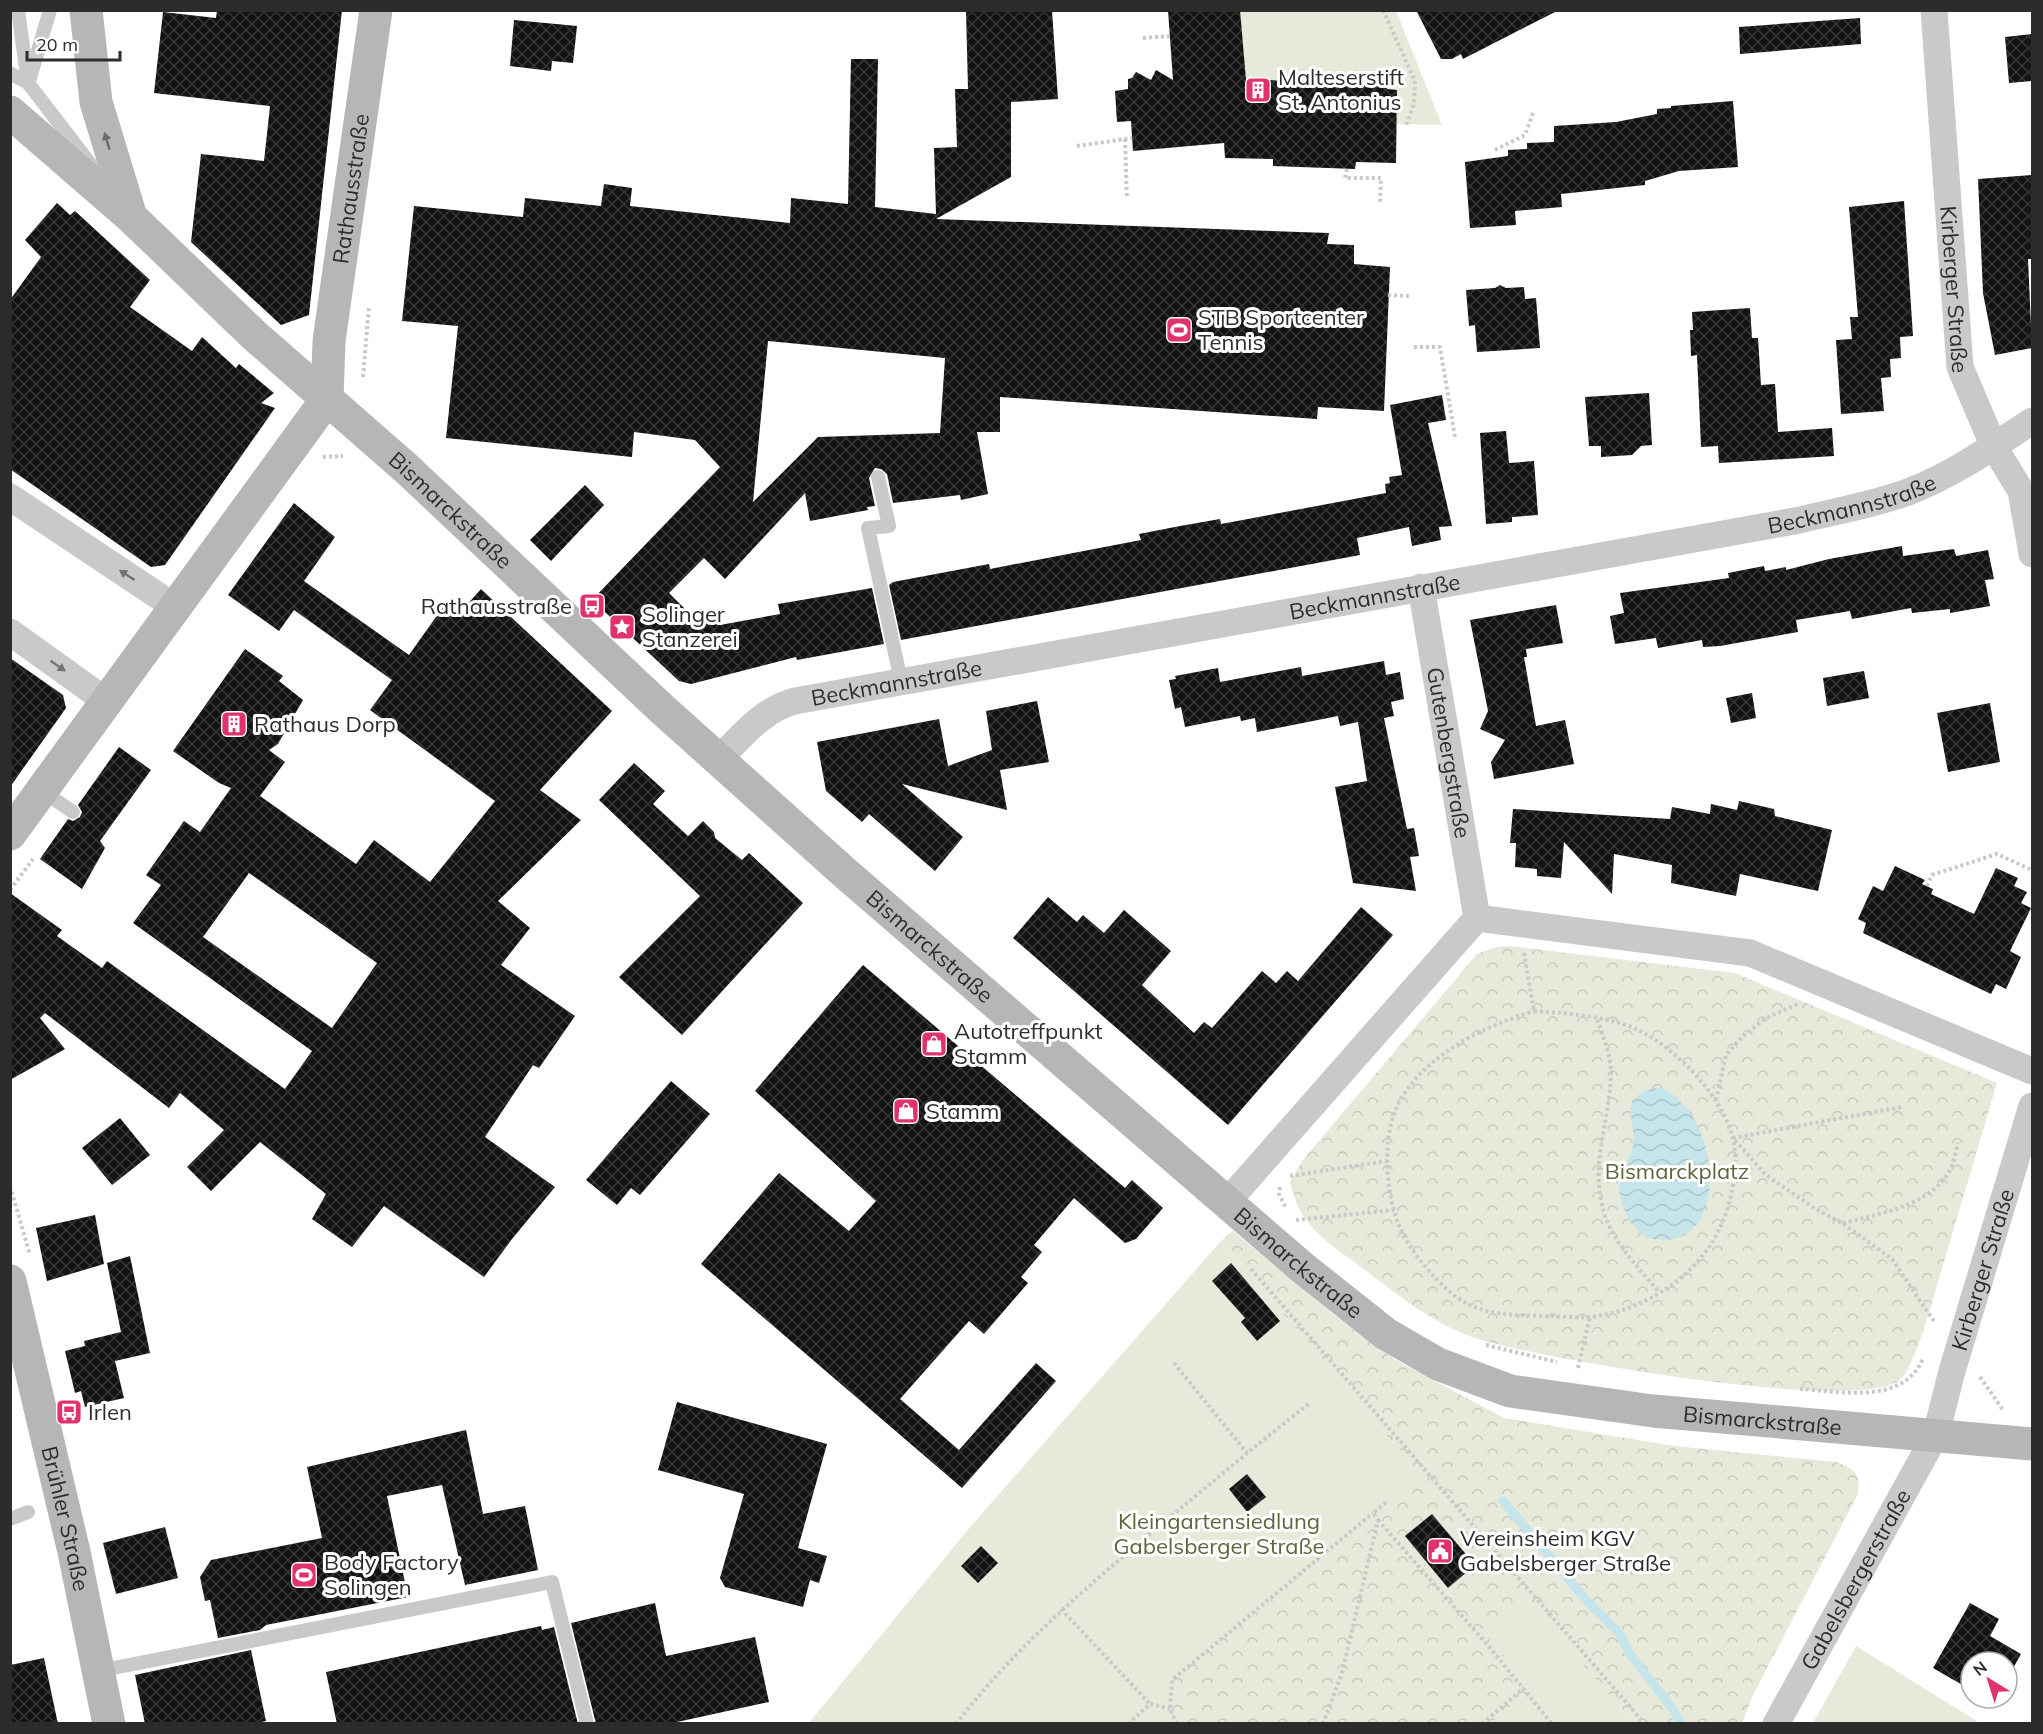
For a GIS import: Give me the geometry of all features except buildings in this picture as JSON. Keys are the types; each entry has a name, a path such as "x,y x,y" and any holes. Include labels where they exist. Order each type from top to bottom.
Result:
{"main road":[{"name":"Bismarckstraße","path":"86,10 96,102 131,217"},
{"name":"Rathausstraße","path":"327,399 329,341 376,10"},
{"name":"Bismarckstraße","path":"10,112 131,217 255,336 407,469 718,759 854,881 1339,1298 1386,1334 1438,1364 1500,1387 1612,1407 2032,1444"},
{"path":"10,834 327,399"},
{"name":"Brühler Straße","path":"10,1281 74,1552 109,1724"}],"street":[{"name":"Kirberger Straße","path":"1934,10 1960,367 1994,447 2021,491 2032,554"},
{"name":"Beckmannstraße","path":"718,759 760,719 784,704 1800,520 1880,501 1941,477 2032,422"},
{"path":"10,496 176,607"},
{"name":"Gutenbergstraße","path":"1421,587 1477,918"},
{"path":"10,632 106,701"},
{"path":"1227,1202 1477,918 1750,953 2032,1071"},
{"name":"Kirberger Straße","path":"1936,1434 2032,1106"},
{"name":"Gabelsbergerstraße","path":"1776,1724 1936,1434"}],"lane":[{"path":"18,10 28,83"},
{"path":"28,83 50,10"},
{"path":"10,73 28,83 131,217"},
{"path":"878,477 889,526 868,528 901,681"},
{"path":"42,791 73,812"},
{"path":"10,1519 28,1512"},
{"path":"98,1671 552,1582 587,1724"}],"path":[{"path":"1383,10 1415,81 1414,104 1406,125"},
{"path":"1143,39 1170,36"},
{"path":"1495,150 1525,135 1534,110"},
{"path":"1077,146 1132,138"},
{"path":"1125,139 1127,198"},
{"path":"1347,169 1346,178 1381,178 1380,204"},
{"path":"1388,295 1410,296"},
{"path":"362,388 370,303"},
{"path":"1414,347 1440,347 1455,437"},
{"path":"320,458 344,456"},
{"path":"1927,886 1932,875 1997,854 2032,870"},
{"path":"10,890 35,855"},
{"path":"1518,923 1534,1011"},
{"path":"1716,1101 1726,1054 1743,1036 1766,1018 1795,1007 1824,984"},
{"path":"1733,1138 1736,1170 1720,1229 1705,1254 1682,1278 1639,1304 1590,1317 1506,1315 1466,1303 1419,1259 1406,1241 1394,1210 1387,1161 1390,1125 1400,1100 1413,1082 1469,1036 1534,1011 1597,1019 1636,1029 1682,1060 1716,1101 1733,1138 1766,1175 1814,1208 1842,1223 1892,1259 1935,1324 1932,1334"},
{"path":"1597,1019 1611,1071 1605,1130 1599,1158 1598,1189 1611,1229 1659,1293"},
{"path":"1733,1138 1901,1107"},
{"path":"1842,1223 1889,1212 1937,1187 1950,1169 1958,1143"},
{"path":"1287,1177 1387,1161"},
{"path":"1280,1185 1282,1202 1303,1227"},
{"path":"1295,1220 1394,1210"},
{"path":"1246,1263 1645,1724"},
{"path":"1578,1368 1590,1317"},
{"path":"1484,1344 1590,1369"},
{"path":"1792,1388 1874,1394 1892,1388 1908,1377 1921,1364 1924,1354"},
{"path":"1174,1363 1247,1453"},
{"path":"1981,1377 2005,1413"},
{"path":"956,1724 984,1688 1061,1609 1310,1403"},
{"path":"1177,1724 1170,1708 1173,1680 1388,1501"},
{"path":"1373,1513 1524,1688 1552,1724"},
{"path":"1323,1724 1342,1673 1378,1520"},
{"path":"1061,1609 1150,1704 1170,1708"},
{"path":"1482,1724 1524,1688"},
{"path":"1128,1724 1150,1704"}],"green space":[{"path":"1240,11 1396,11 1442,125 1397,124 1397,90 1387,89 1387,82 1370,81 1369,89 1337,88 1337,81 1319,81 1319,87 1293,88 1292,79 1275,80 1275,88 1246,87"},
{"name":"Bismarckplatz","path":"1509,946 1735,973 1997,1083 1926,1322 1912,1361 1902,1378 1876,1388 1828,1391 1766,1387 1696,1380 1625,1369 1508,1347 1459,1332 1428,1315 1337,1250 1313,1228 1299,1208 1290,1182 1302,1161 1477,954 1496,947"},
{"path":"1233,1231 1339,1319 1394,1359 1504,1418 1674,1446 1836,1462 1852,1469 1858,1481 1858,1494 1753,1695 1742,1723 1634,1723 1526,1599 1485,1634 1537,1694 1528,1701 1523,1696 1491,1723 1177,1724 1170,1709 1172,1680 1421,1475 1221,1241"},
{"name":"Kleingartensiedlung Gabelsberger Straße","path":"1221,1241 1634,1723 808,1724 971,1526"},
{"path":"1856,1646 1975,1720 1979,1723 1813,1723"}],"water":[{"path":"1660,1087 1680,1101 1695,1121 1705,1146 1710,1173 1708,1199 1700,1220 1685,1235 1662,1240 1652,1239 1640,1232 1627,1215 1619,1191 1621,1174 1633,1146 1632,1101 1644,1091"}],"waterway":[{"path":"1503,1501 1588,1602 1620,1634 1629,1653 1672,1708 1681,1724"}],"place":[{"name":"Malteserstift St. Antonius","path":"1258,90"},
{"name":"STB Sportcenter Tennis","path":"1179,330"},
{"name":"Rathausstraße","path":"592,606"},
{"name":"Solinger Stanzerei","path":"622,627"},
{"name":"Rathaus Dorp","path":"234,724"},
{"name":"Autotreffpunkt Stamm","path":"934,1044"},
{"name":"Stamm","path":"906,1111"},
{"name":"Irlen","path":"69,1412"},
{"name":"Vereinsheim KGV Gabelsberger Straße","path":"1440,1551"},
{"name":"Body Factory Solingen","path":"304,1575"}]}
